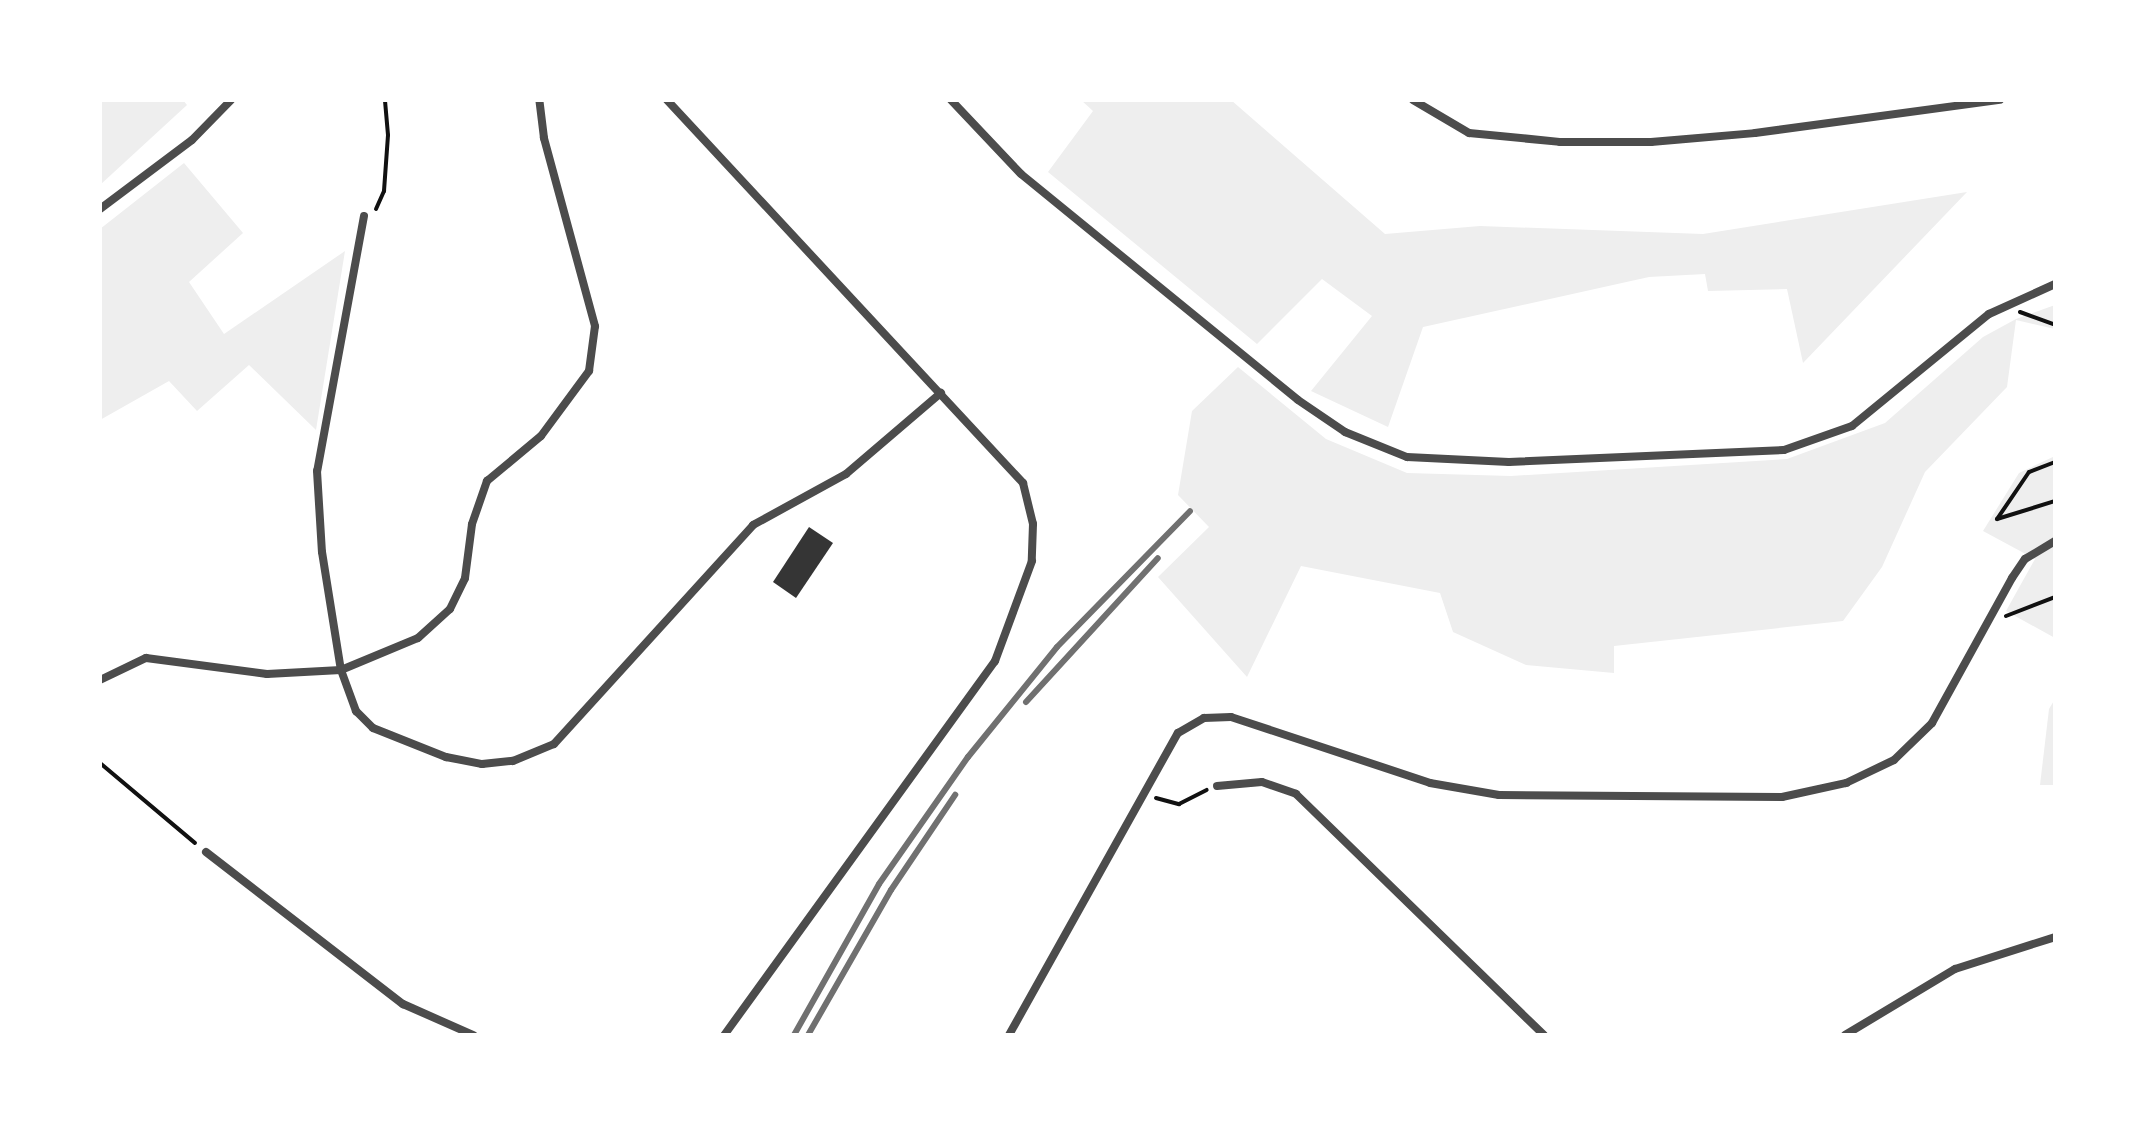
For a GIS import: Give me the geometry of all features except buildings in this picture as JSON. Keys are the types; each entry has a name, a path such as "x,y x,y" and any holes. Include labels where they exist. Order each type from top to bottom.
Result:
{"street":[{"path":"100,209 192,140 231,100"},
{"path":"100,680 146,658 267,674 341,670 418,638 450,609 465,578 472,524 487,481 541,436 589,371 595,326 544,138 539,100"},
{"path":"667,100 1023,483 1033,524 1032,549 1017,610 995,661 724,1035"},
{"path":"951,100 1021,174 1298,400 1345,432 1407,457 1509,462 1784,450 1852,426 1968,330 2010,302 2055,284"},
{"path":"1413,100 1469,133 1560,142 1651,142 2000,100"},
{"path":"1910,100 1911,111"},
{"path":"364,216 317,471 322,552 341,670 356,711 373,728 405,742 482,764 537,753 554,744 753,525 846,474 941,393"},
{"path":"1009,1035 1178,733 1204,718 1231,717 1430,783 1499,795 1782,797 1846,783 1894,760 1932,723 2025,559 2055,541"},
{"path":"1217,786 1262,782 1296,794 1544,1035"},
{"path":"206,852 403,1004 473,1035"},
{"path":"1845,1035 1955,969 2055,937"}],"path":[{"path":"364,216 377,209 384,191 385,100"},
{"path":"2010,302 2027,318 2055,325"},
{"path":"2055,462 2029,472 1997,519 2055,501"},
{"path":"1990,620 2055,597"},
{"path":"100,763 206,852"},
{"path":"1144,791 1166,803 1179,804 1217,786"}],"shaded area":[{"path":"100,100 183,100 187,105 100,185"},
{"path":"1081,100 1231,100 1385,234 1480,226 1703,234 1967,192 1803,363 1787,289 1708,291 1705,274 1649,277 1423,327 1388,427 1311,391 1372,316 1322,279 1257,344 1048,172 1093,111"},
{"path":"184,163 243,233 189,282 224,334 345,251 316,430 249,365 197,411 169,381 100,420 100,229"},
{"path":"2055,305 2055,329 2016,320 2007,387 1925,472 1882,567 1843,621 1614,646 1614,673 1526,665 1453,632 1440,593 1301,566 1247,677 1158,577 1209,527 1178,495 1192,411 1238,367 1326,439 1407,473 1511,476 1787,459 1885,423 1983,337 2016,319"},
{"path":"2055,456 2055,638 2006,611 2035,559 1983,531 2019,473"},
{"path":"2055,699 2055,785 2040,785 2049,709"}],"railway":[{"path":"794,1035 879,884 968,757 1057,647 1190,511"},
{"path":"1026,702 1158,558"},
{"path":"808,1035 891,890 955,795"}]}
